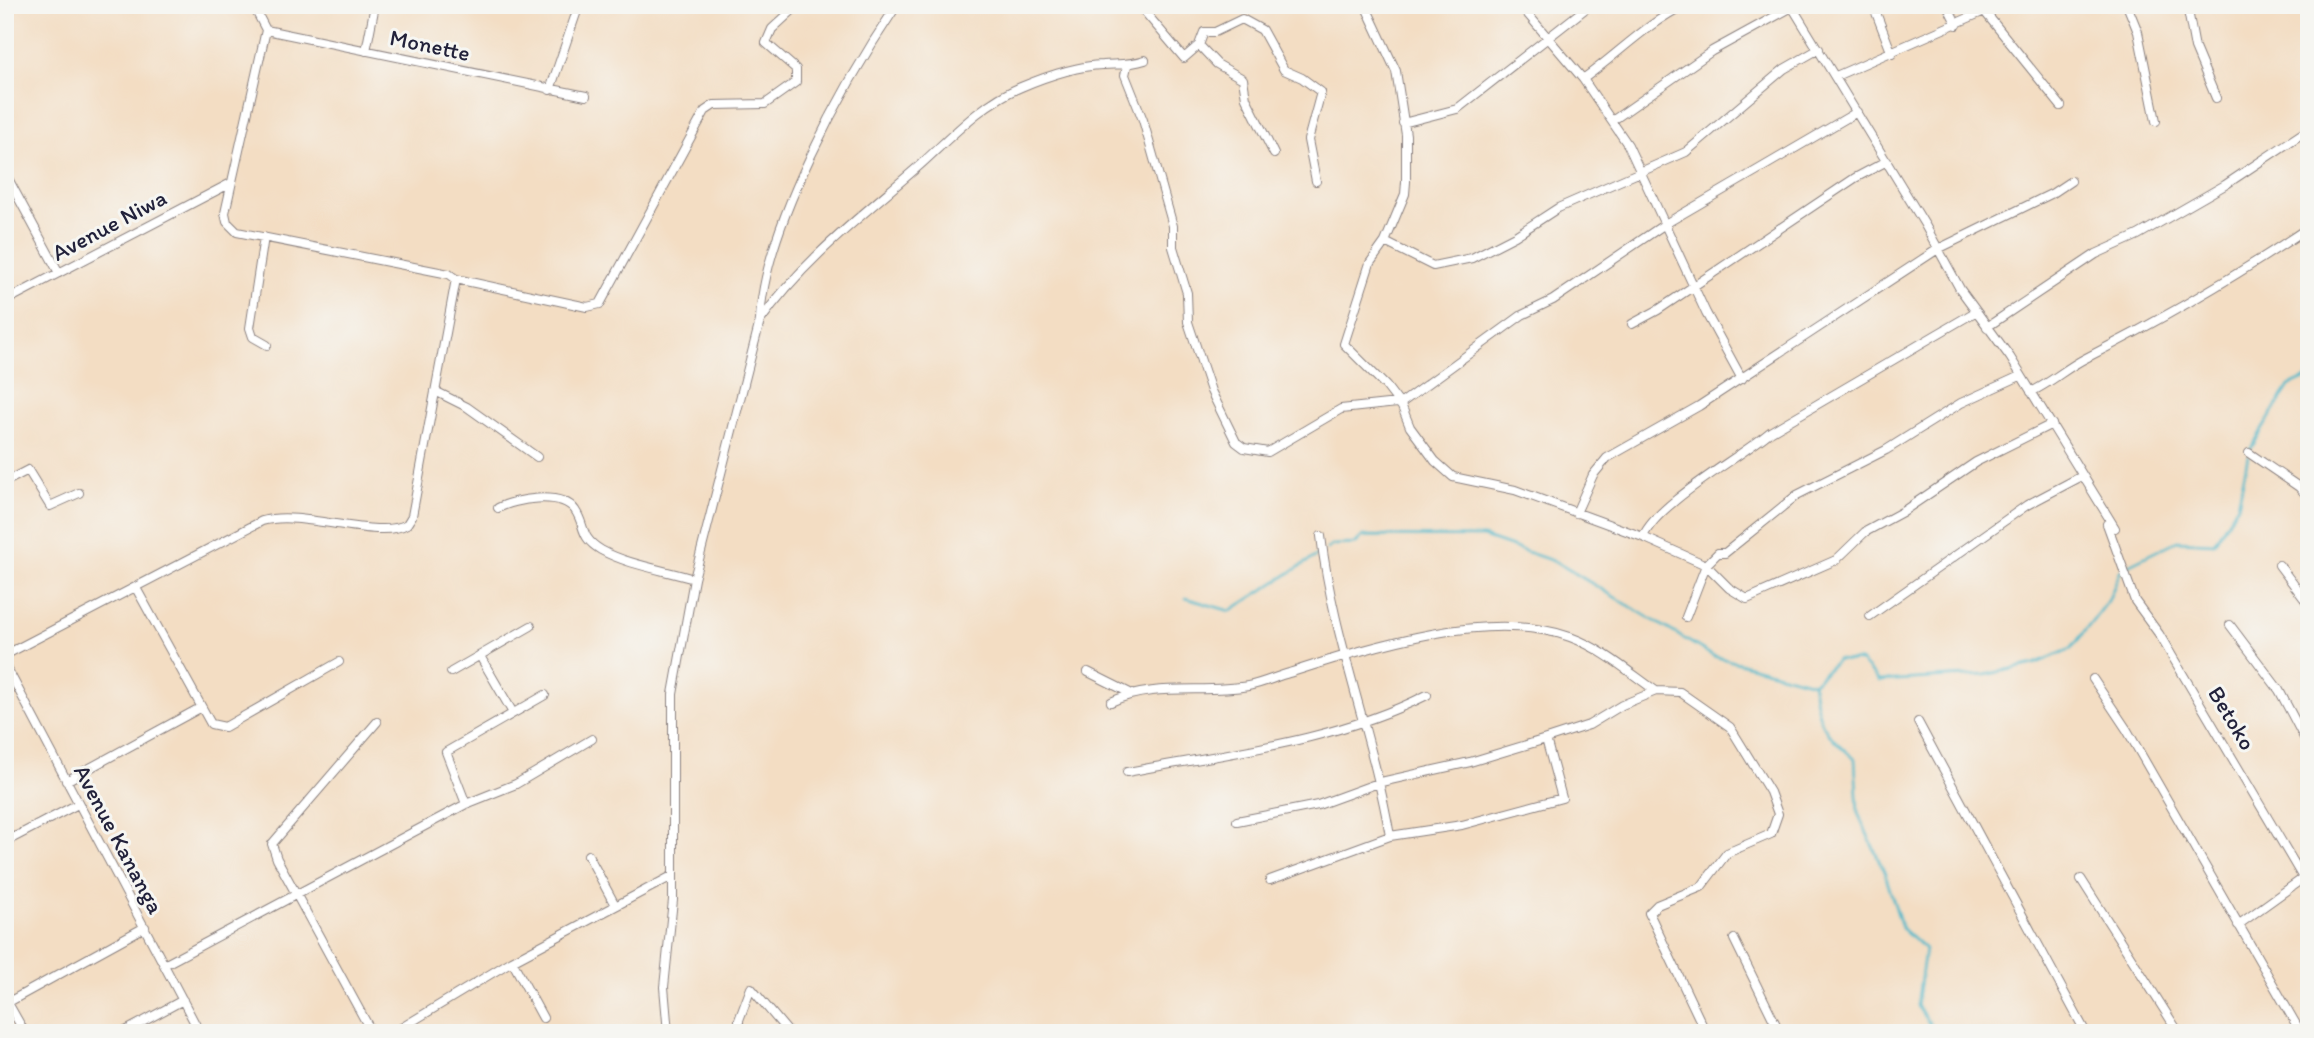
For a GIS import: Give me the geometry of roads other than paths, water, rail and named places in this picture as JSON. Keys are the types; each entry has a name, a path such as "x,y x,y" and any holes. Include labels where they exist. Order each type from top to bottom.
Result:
{"street":[{"path":"253,5 266,30 225,212 227,222 237,232 449,274 456,279 587,307 600,304 705,111 714,105 765,104 796,82 796,69 766,43 772,29 798,5"},
{"path":"366,51 374,5"},
{"path":"550,90 579,5"},
{"path":"668,1033 664,987 673,900 673,694 694,579 760,321 765,279 800,183 852,74 897,5"},
{"path":"1139,5 1184,58 1199,45 1204,32 1215,32 1242,19 1262,30 1284,70 1302,78 1321,92 1308,140 1316,181"},
{"path":"1365,5 1393,59 1406,135 1405,194 1385,242 1370,263 1344,344 1372,370 1399,403 1410,427 1435,461 1453,477 1515,490 1643,537 1706,565 1741,597 1752,597 1836,560 1865,532 1902,512 1976,462 2052,424"},
{"path":"1520,5 1583,79 1612,121 1640,170 1693,285 1742,379"},
{"path":"1583,79 1611,60 1655,22 1685,5"},
{"path":"1873,5 1892,54"},
{"path":"1947,5 1957,26"},
{"path":"1836,76 1957,26 1998,5"},
{"path":"2127,5 2138,32 2157,121"},
{"path":"2187,5 2195,48 2216,98"},
{"path":"1404,124 1457,109 1587,6"},
{"path":"1612,121 1712,51 1792,6 1887,161 1947,268 2052,424 2082,476 2028,505 1870,616"},
{"path":"1985,12 2061,106"},
{"name":"Monette","path":"266,30 586,96"},
{"path":"1199,45 1217,64 1243,79 1246,99 1274,154"},
{"path":"1385,242 1433,266 1472,258 1515,236 1558,208 1686,152 1784,69 1819,49"},
{"path":"760,321 786,287 818,256 989,105 1022,86 1070,70 1103,65 1127,66 1145,60"},
{"path":"1127,66 1125,75 1143,120 1173,226 1173,247 1187,293 1188,322 1211,391 1227,418 1236,442 1244,447 1268,452 1341,410 1399,403 1522,315 1553,300 1665,224 1857,111"},
{"path":"1987,327 2096,254 2137,235 2225,185 2309,129"},
{"path":"1632,324 1658,310 1855,178 1887,161"},
{"path":"5,173 59,273"},
{"path":"1576,513 1593,475 1607,458 1742,379 1938,249 2053,193 2071,181"},
{"name":"Avenue Niwa","path":"5,301 231,183"},
{"path":"2031,392 2054,382 2082,360 2219,286 2309,227"},
{"path":"264,237 250,328 253,337 267,345"},
{"path":"5,656 262,521 276,517 389,529 407,524 412,516 456,279"},
{"path":"1643,537 1657,514 1745,453 1770,432 1975,312"},
{"path":"1686,617 1706,565 1718,553 1725,553 1797,495 1886,450 1961,403 2020,376"},
{"path":"435,391 467,407 537,457"},
{"path":"2249,453 2299,486 2309,498"},
{"path":"5,482 28,470 50,506 79,493"},
{"name":"Betoko","path":"2082,476 2115,528 2107,524 2134,601 2166,645 2306,875 2309,888"},
{"path":"498,508 529,498 565,504 575,510 584,534 601,550 694,579"},
{"path":"1321,536 1347,657 1381,782 1390,836"},
{"path":"2279,565 2309,605"},
{"path":"136,588 211,724 225,727 339,662"},
{"path":"2230,625 2274,681 2309,747"},
{"path":"452,672 531,626"},
{"path":"1111,702 1130,693 1245,687 1347,657 1457,630 1493,626 1536,627 1573,638 1656,691"},
{"path":"480,656 513,713"},
{"name":"Avenue Kananga","path":"5,664 200,1033"},
{"path":"1088,672 1130,693"},
{"path":"2093,679 2127,730 2301,1033"},
{"path":"1237,821 1318,805 1381,782 1470,762 1589,725 1622,705 1656,691 1680,692 1730,727 1770,792 1778,814 1771,834 1727,853 1702,887 1657,905 1649,914 1706,1033"},
{"path":"466,804 446,752 545,695"},
{"path":"1126,772 1293,741 1391,713 1427,695"},
{"path":"66,781 200,708"},
{"path":"372,1033 277,859 272,844 275,837 377,722"},
{"path":"1918,722 2087,1033"},
{"path":"1270,880 1390,836 1462,825 1562,798 1546,739"},
{"path":"164,965 466,804 516,784 592,740"},
{"path":"5,842 78,804"},
{"path":"588,855 615,905"},
{"path":"2238,925 2306,875"},
{"path":"393,1033 512,961 672,876"},
{"path":"2081,879 2179,1033"},
{"path":"25,1033 6,1003 145,927"},
{"path":"1734,939 1780,1033"},
{"path":"512,961 543,1018"},
{"path":"739,1033 739,1020 751,988 789,1033"},
{"path":"122,1033 183,1000"}],"waterway":[{"path":"2250,450 2289,386 2309,377"},
{"path":"2126,566 2177,541 2214,543 2238,505 2248,456"},
{"path":"1327,549 1333,545 1355,544 1363,536 1483,537 1556,562 1713,656 1813,683"},
{"path":"1186,598 1230,611 1321,553"},
{"path":"1813,683 1837,660 1860,661 1879,681 1985,675 2034,664 2071,649 2108,601 2121,570"},
{"path":"1813,683 1817,708 1824,726 1836,742 1855,759 1858,813 1885,874 1902,928 1925,949 1917,1006 1934,1030"}]}
